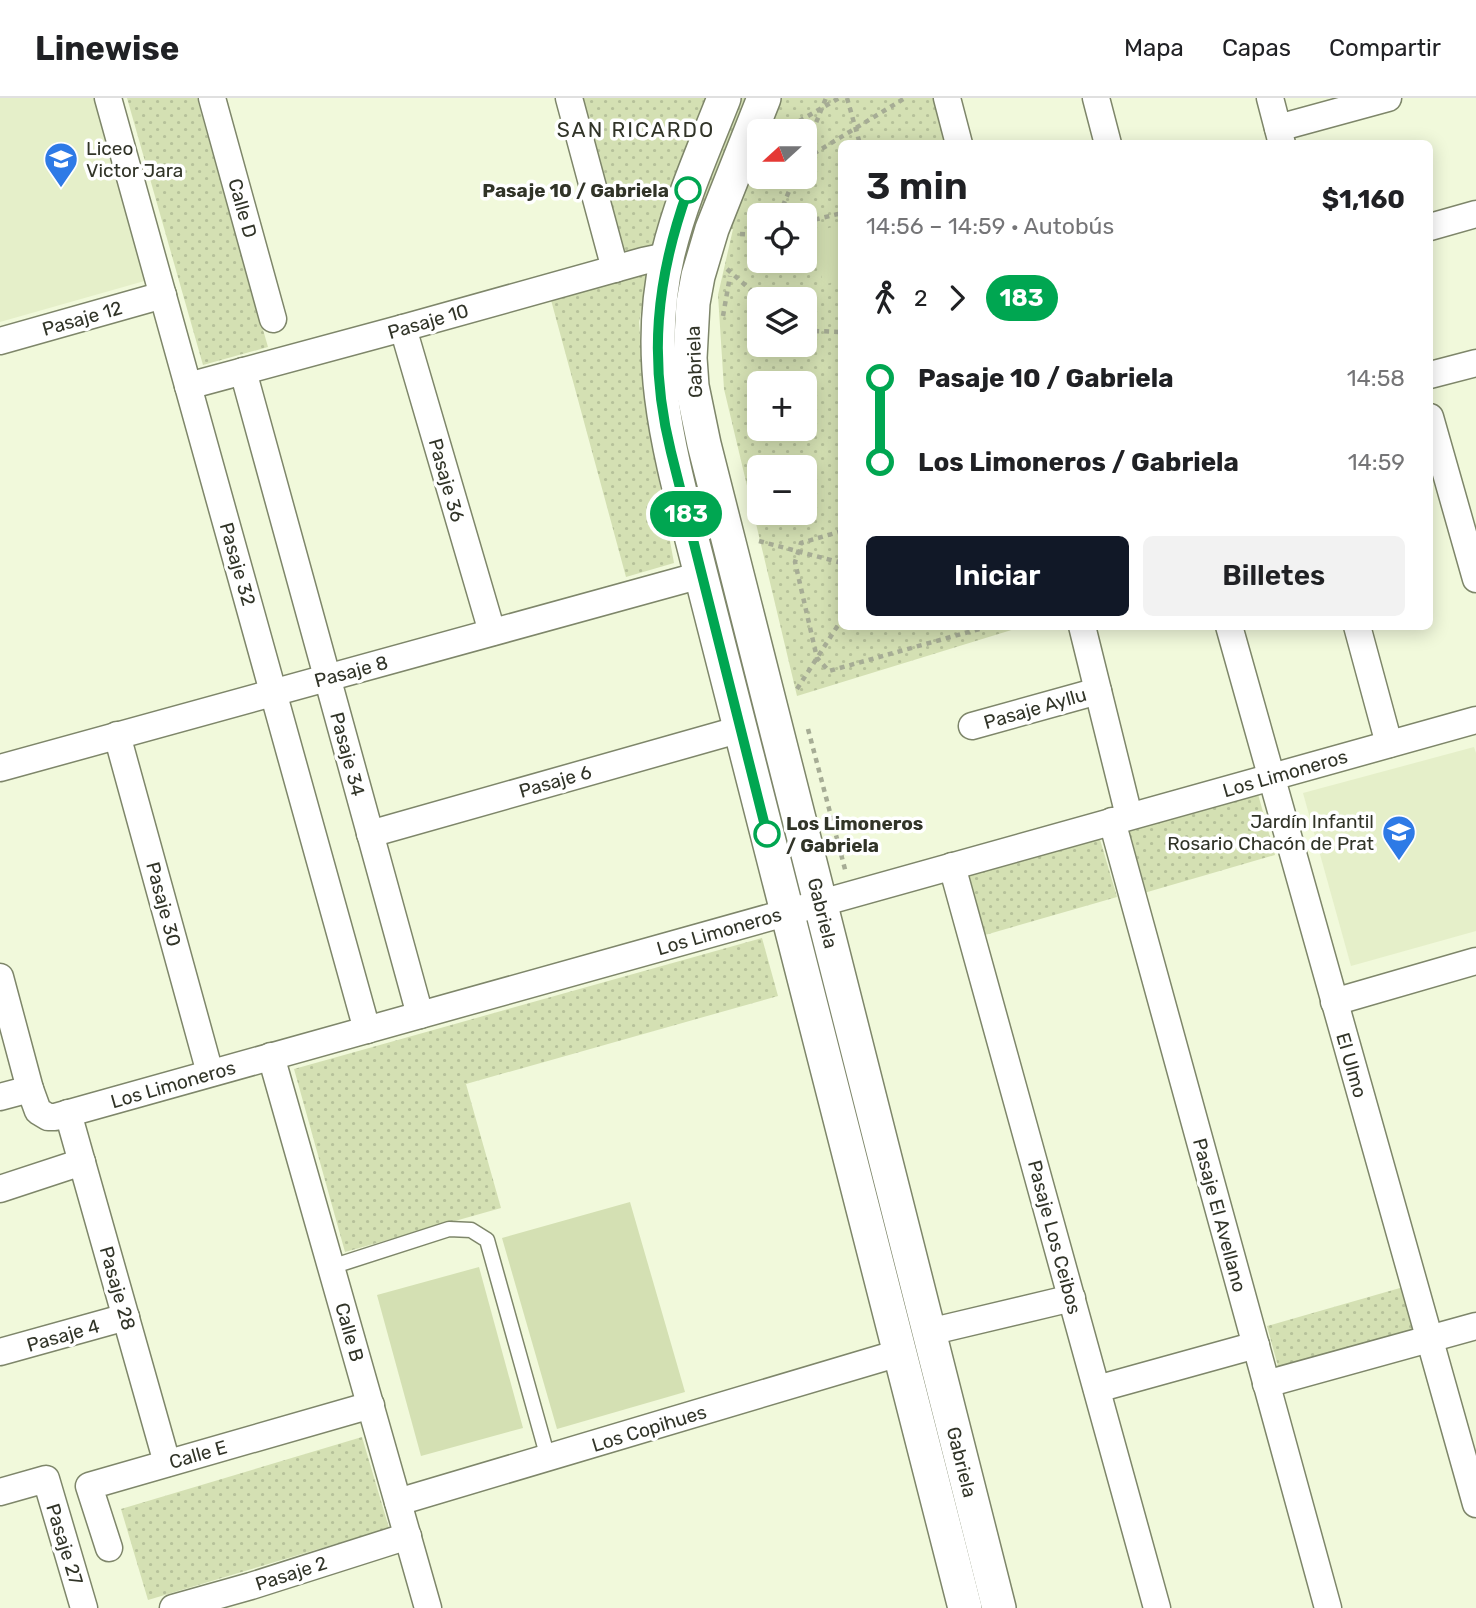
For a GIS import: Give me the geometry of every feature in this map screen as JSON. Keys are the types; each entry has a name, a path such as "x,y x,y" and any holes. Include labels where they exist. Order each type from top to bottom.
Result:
{"street":[{"name":"Pasaje 32","path":"108,98 367,1030"},
{"name":"Calle D","path":"212,98 273,319"},
{"path":"569,98 615,269"},
{"name":"Gabriela","path":"724,98 676,223 667,256 658,337 660,396 666,434 965,1608"},
{"name":"Gabriela","path":"764,98 712,229 726,256 693,303 692,377 697,415 836,899 929,1332 999,1608"},
{"path":"947,98 958,140"},
{"path":"1096,98 1107,140"},
{"path":"1270,98 1280,136 1388,98"},
{"path":"1433,226 1476,214"},
{"name":"Pasaje 10","path":"188,386 667,256"},
{"name":"Pasaje 12","path":"0,341 163,295"},
{"name":"Pasaje 36","path":"403,328 492,632"},
{"path":"1433,374 1476,363"},
{"name":"Pasaje 34","path":"243,372 420,1015"},
{"path":"1433,428 1476,579"},
{"name":"Pasaje 8","path":"0,768 701,575"},
{"name":"Pasaje El Avellano","path":"1083,630 1098,691 1120,819 1266,1384 1328,1608"},
{"name":"El Ulmo","path":"1230,630 1476,1504"},
{"path":"1358,630 1389,744"},
{"name":"Pasaje Ayllu","path":"972,726 1098,691"},
{"name":"Los Limoneros","path":"55,1114 367,1030 1476,720"},
{"name":"Pasaje 6","path":"370,834 741,729"},
{"name":"Pasaje 30","path":"117,735 210,1073"},
{"name":"Pasaje Los Ceibos","path":"952,866 1157,1608"},
{"path":"1335,1002 1476,961"},
{"name":"Pasaje 28","path":"0,976 38,1111 55,1114 82,1162 167,1463"},
{"name":"Calle B","path":"271,1056 428,1608"},
{"path":"0,1097 30,1089"},
{"path":"0,1189 82,1162"},
{"path":"929,1332 1072,1298"},
{"name":"Pasaje 4","path":"0,1352 126,1317"},
{"path":"1266,1384 1476,1326"},
{"path":"1097,1388 1256,1345"},
{"name":"Los Copihues","path":"398,1502 899,1353"},
{"name":"Calle E","path":"109,1548 89,1486 371,1405"},
{"name":"Pasaje 27","path":"0,1492 46,1479 84,1608"},
{"name":"Pasaje 2","path":"173,1608 254,1597 408,1536"}],"lane":[{"path":"331,1267 449,1229 471,1230 487,1240 548,1458"}],"path":[{"path":"817,119 825,98"},
{"path":"802,119 839,98"},
{"path":"847,98 859,140"},
{"path":"817,152 905,98"},
{"path":"817,219 838,214"},
{"path":"722,319 726,256 744,222"},
{"path":"740,234 747,234"},
{"path":"726,256 751,287"},
{"path":"817,331 838,332"},
{"path":"755,528 762,555"},
{"path":"838,532 801,543 795,562 817,658 828,671 976,630"},
{"path":"759,541 838,562"},
{"path":"794,676 797,689 838,626"},
{"path":"807,727 836,899"}],"shaded area":[{"name":"Liceo Victor Jara","path":"0,98 95,98 148,280 0,322"},
{"path":"127,98 197,98 268,347 203,365"},
{"path":"581,98 936,98 946,140 838,140 838,630 1011,630 797,696 756,525 817,525 817,455 747,455 747,486 724,389 718,295 733,229 630,252 620,251"},
{"path":"838,225 838,280 824,285 817,261 817,232"},
{"path":"650,271 639,322 646,409 674,563 626,577 551,300"},
{"name":"Jardín Infantil Rosario Chacón de Prat","path":"1474,747 1476,931 1351,966 1303,793"},
{"path":"1258,794 1275,855 1144,893 1126,832"},
{"path":"1099,836 1117,897 985,935 967,874"},
{"path":"762,938 778,996 466,1084 501,1208 345,1252 294,1069"},
{"path":"630,1202 685,1392 557,1429 502,1238"},
{"path":"479,1267 523,1428 421,1456 377,1295"},
{"path":"1407,1286 1419,1330 1279,1370 1267,1326"},
{"path":"362,1437 389,1528 148,1600 121,1509"}],"bus line":[{"name":"183","path":"688,190 667,256 662,286 657,347 661,405 666,434 767,834"}],"place":[{"name":"Liceo Victor Jara","path":"61,189"},
{"name":"Pasaje 10 / Gabriela","path":"688,190"},
{"name":"Los Limoneros / Gabriela","path":"767,834"},
{"name":"Jardín Infantil Rosario Chacón de Prat","path":"1399,862"}],"district":[{"name":"SAN RICARDO","path":"636,130"}]}
